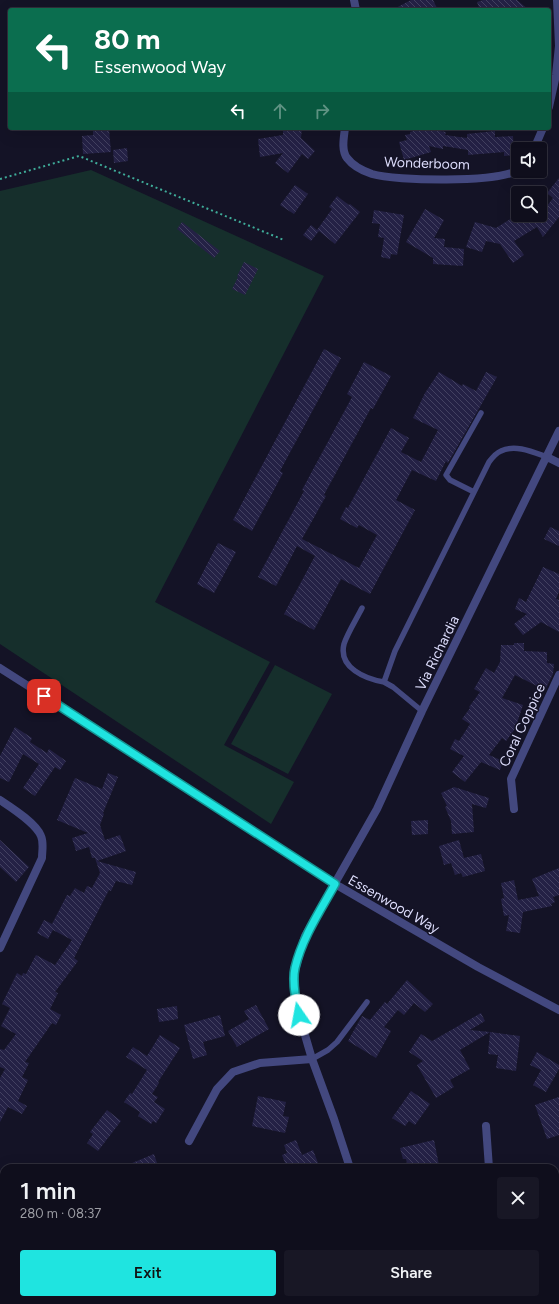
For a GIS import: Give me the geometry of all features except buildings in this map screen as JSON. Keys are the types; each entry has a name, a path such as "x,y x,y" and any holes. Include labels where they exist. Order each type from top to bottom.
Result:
{"street":[{"path":"551,98 556,75 559,46 557,0"},
{"name":"Wonderboom","path":"346,130 344,141 345,156 355,166 372,174 422,179 470,179 502,176 511,173"},
{"path":"537,142 542,130"},
{"name":"Via Richardia","path":"349,1164 312,1059 295,1001 295,970 305,936 377,809 422,711 559,431"},
{"path":"546,457 559,463"},
{"name":"Essenwood Way","path":"0,668 335,884 478,968 559,1010"},
{"name":"Coral Coppice","path":"514,810 511,779 559,675"},
{"path":"0,800 33,825 41,835 43,845 42,858 0,948"},
{"path":"189,1141 217,1089 233,1072 260,1064 312,1059"},
{"path":"486,1126 489,1164"}],"lane":[{"path":"474,492 450,480 446,475 481,412"},
{"path":"384,682 395,650 489,462 500,451 512,448 529,451 546,457"},
{"path":"362,608 344,644 343,652 345,658 352,668 360,675 384,682 393,687 422,711"},
{"path":"312,1059 328,1050 337,1042 367,1002"}],"path":[{"path":"0,179 80,156 284,240"}],"green space":[{"path":"91,170 324,276 155,602 270,662 224,745 294,782 271,824 0,644 0,191"},
{"path":"275,665 332,694 288,774 231,744"}],"route":[{"path":"44,696 335,884 305,936 295,970 295,1001 299,1015"}]}
